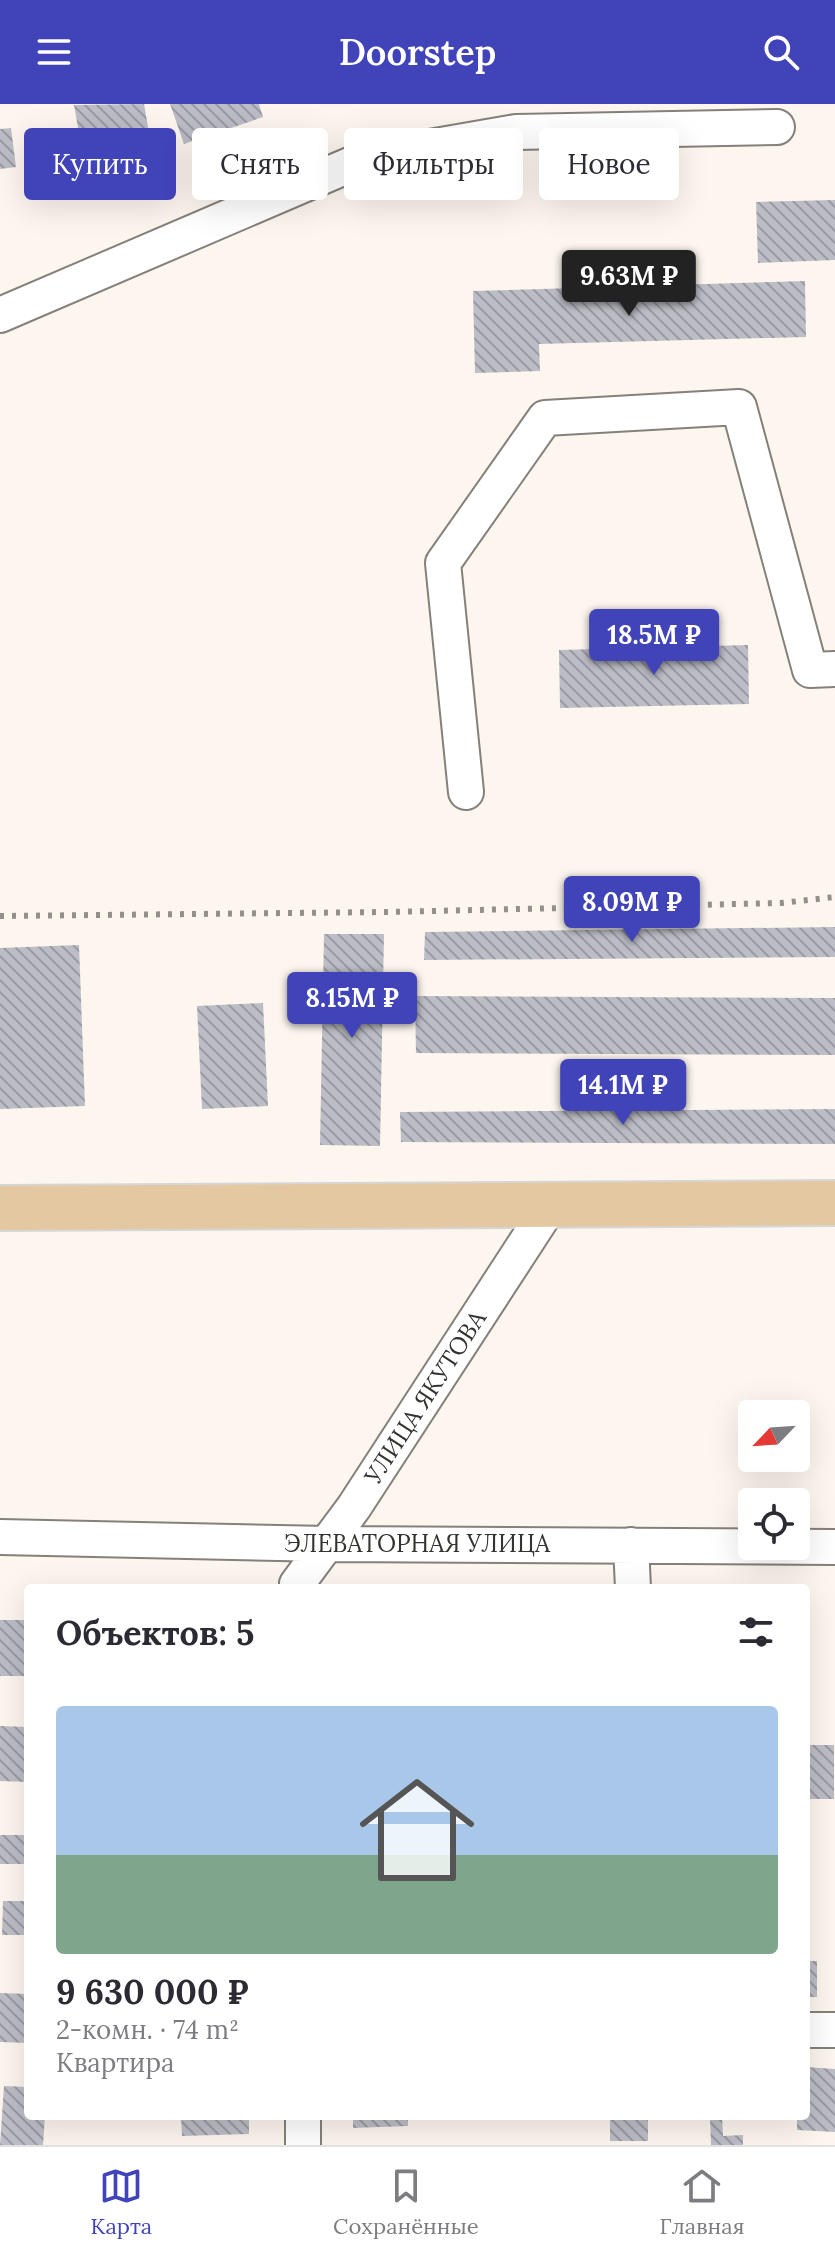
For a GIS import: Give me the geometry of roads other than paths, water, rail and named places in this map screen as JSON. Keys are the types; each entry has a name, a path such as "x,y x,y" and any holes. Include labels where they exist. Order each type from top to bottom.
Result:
{"main road":[{"path":"0,1208 835,1203"}],"street":[{"path":"0,315 366,158 516,132 777,127"},
{"path":"466,792 443,563 545,418 739,407 810,670 835,669"},
{"name":"УЛИЦА ЯКУТОВА","path":"297,1584 328,1544 551,1204"},
{"name":"ЭЛЕВАТОРНАЯ УЛИЦА","path":"0,1537 328,1544 835,1547"},
{"path":"631,1545 633,1584"},
{"path":"810,2030 835,2030"},
{"path":"303,2120 303,2145"}],"railway":[{"path":"0,916 387,912 781,903 835,897"}]}
